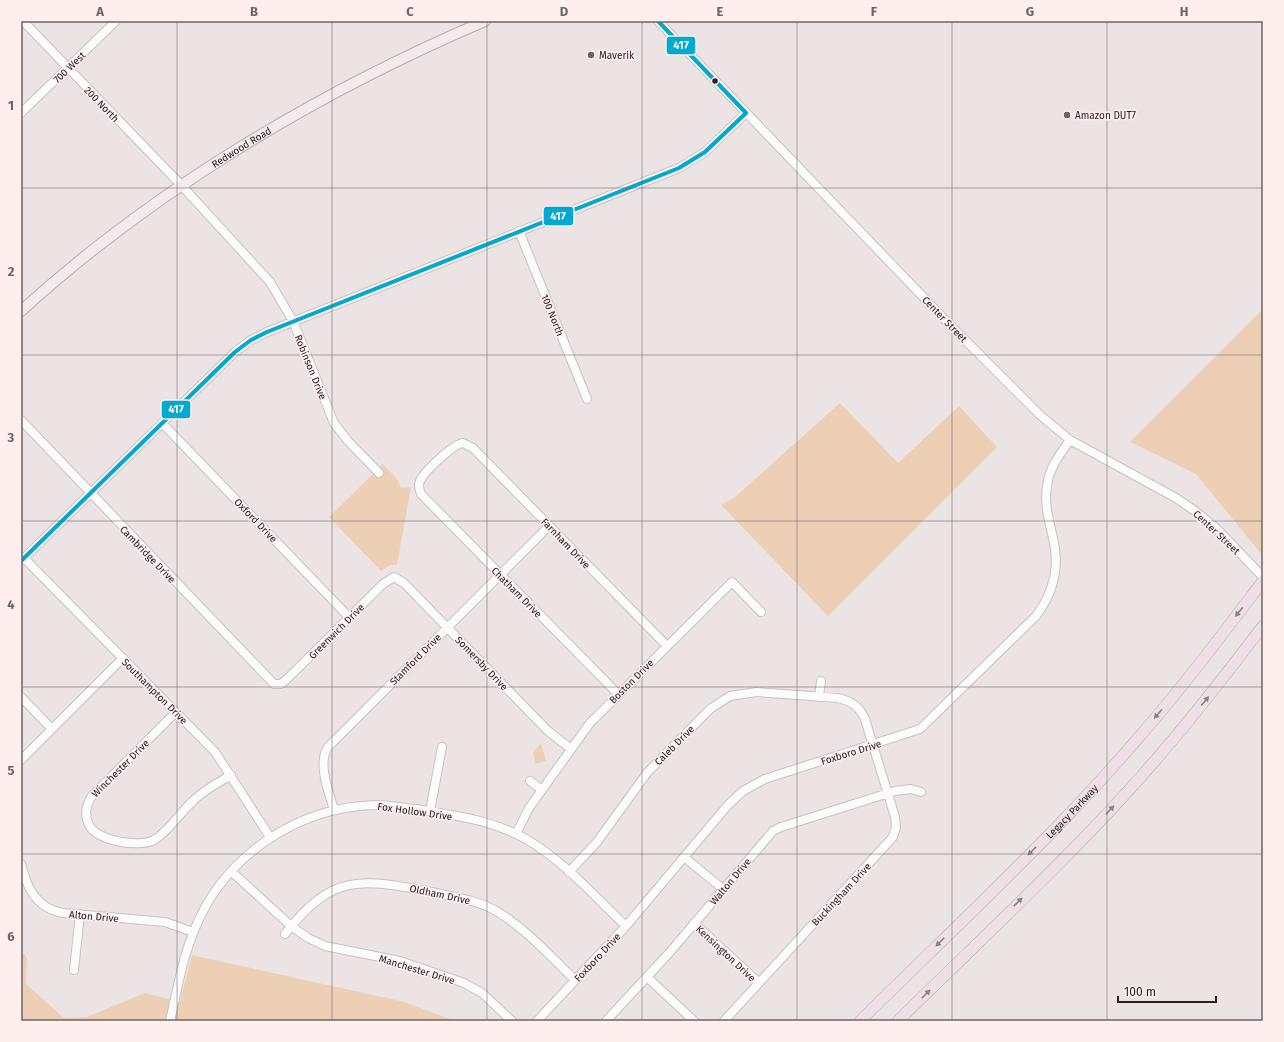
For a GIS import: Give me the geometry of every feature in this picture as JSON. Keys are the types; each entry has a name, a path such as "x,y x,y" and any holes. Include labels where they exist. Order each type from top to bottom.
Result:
{"highway":[{"name":"Legacy Parkway","path":"860,1021 1064,819 1122,756 1195,670 1263,582"},
{"path":"898,1021 1106,814 1178,734 1217,687 1263,626"}],"main road":[{"name":"Redwood Road","path":"21,310 96,248 182,186 224,158 305,109 398,61 485,21"}],"street":[{"name":"200 North","path":"23,21 182,186"},
{"name":"700 West","path":"21,113 116,21"},
{"name":"Center Street","path":"658,21 952,327 1040,414 1070,440 1189,507 1216,528 1263,577"},
{"path":"23,560 162,423 244,345 267,332 293,321 683,166 705,152 746,113"},
{"name":"Robinson Drive","path":"182,186 270,282 293,321 334,423 348,441 379,473"},
{"name":"100 North","path":"519,231 587,399"},
{"name":"Cambridge Drive","path":"21,420 268,679 277,685"},
{"name":"Oxford Drive","path":"162,423 349,617"},
{"name":"Foxboro Drive","path":"537,1021 626,926 732,800 748,787 771,777 912,734 927,724 1029,623 1042,608 1051,589 1057,566 1055,548 1046,510 1047,486 1053,466 1070,440"},
{"name":"Chatham Drive","path":"463,443 452,447 420,480 418,487 423,496 618,694"},
{"name":"Farnham Drive","path":"463,443 473,448 667,646"},
{"name":"Stamford Drive","path":"334,810 323,764 326,751 447,627 549,526"},
{"name":"Southampton Drive","path":"23,560 212,748 270,836"},
{"name":"Greenwich Drive","path":"277,685 287,679 383,584 394,577"},
{"name":"Somersby Drive","path":"394,577 404,583 548,731 571,749"},
{"name":"Boston Drive","path":"516,834 526,812 590,722 732,582 761,612"},
{"path":"21,760 123,658"},
{"path":"819,697 821,680"},
{"name":"Caleb Drive","path":"569,872 597,842 649,770 710,709 719,702 736,694 749,692 844,700 858,707 865,718 873,745"},
{"path":"21,697 52,729"},
{"name":"Winchester Drive","path":"176,712 88,801 86,812 89,825 94,832 110,840 140,843 152,841 162,834 195,799 231,775"},
{"name":"Buckingham Drive","path":"724,1021 890,841 895,832 896,822 873,745"},
{"path":"430,812 442,747"},
{"path":"530,781 542,790"},
{"name":"Walton Drive","path":"606,1021 694,923 766,837 777,829 888,793 906,789 921,792"},
{"name":"Fox Hollow Drive","path":"170,1021 193,932 209,900 231,872 250,852 270,836 299,821 334,810 377,805 481,821 516,834 538,847 569,872 626,926"},
{"path":"684,856 723,889"},
{"name":"Alton Drive","path":"21,864 24,890 50,909 80,914 165,922 193,932"},
{"name":"Manchester Drive","path":"231,872 292,926 308,938 320,944 400,961 464,983 482,993 512,1021"},
{"name":"Oldham Drive","path":"292,926 309,907 329,893 353,884 384,883 466,899 491,908 515,923 575,980"},
{"path":"74,970 80,914"},
{"name":"Kensington Drive","path":"694,923 759,983"},
{"path":"285,934 292,926"},
{"path":"647,977 694,1021"}],"shaded area":[{"path":"1263,309 1263,556 1196,474 1130,442"},
{"path":"840,403 898,463 959,406 997,447 828,616 721,505 735,497"},
{"path":"383,464 397,479 401,488 411,487 397,565 390,565 381,571 329,517"},
{"path":"541,743 546,761 535,764 533,752"},
{"path":"21,951 27,958 26,984 64,1018 87,1017 145,993 180,1002 192,955 405,1002 455,1021 21,1021"}],"transit line":[{"name":"417","path":"658,21 746,113"},
{"name":"417","path":"21,561 235,352 251,340 267,332 679,168 705,152 746,113"}],"place":[{"name":"Maverik","path":"591,55"},
{"name":"Amazon DUT7","path":"1067,115"}]}
